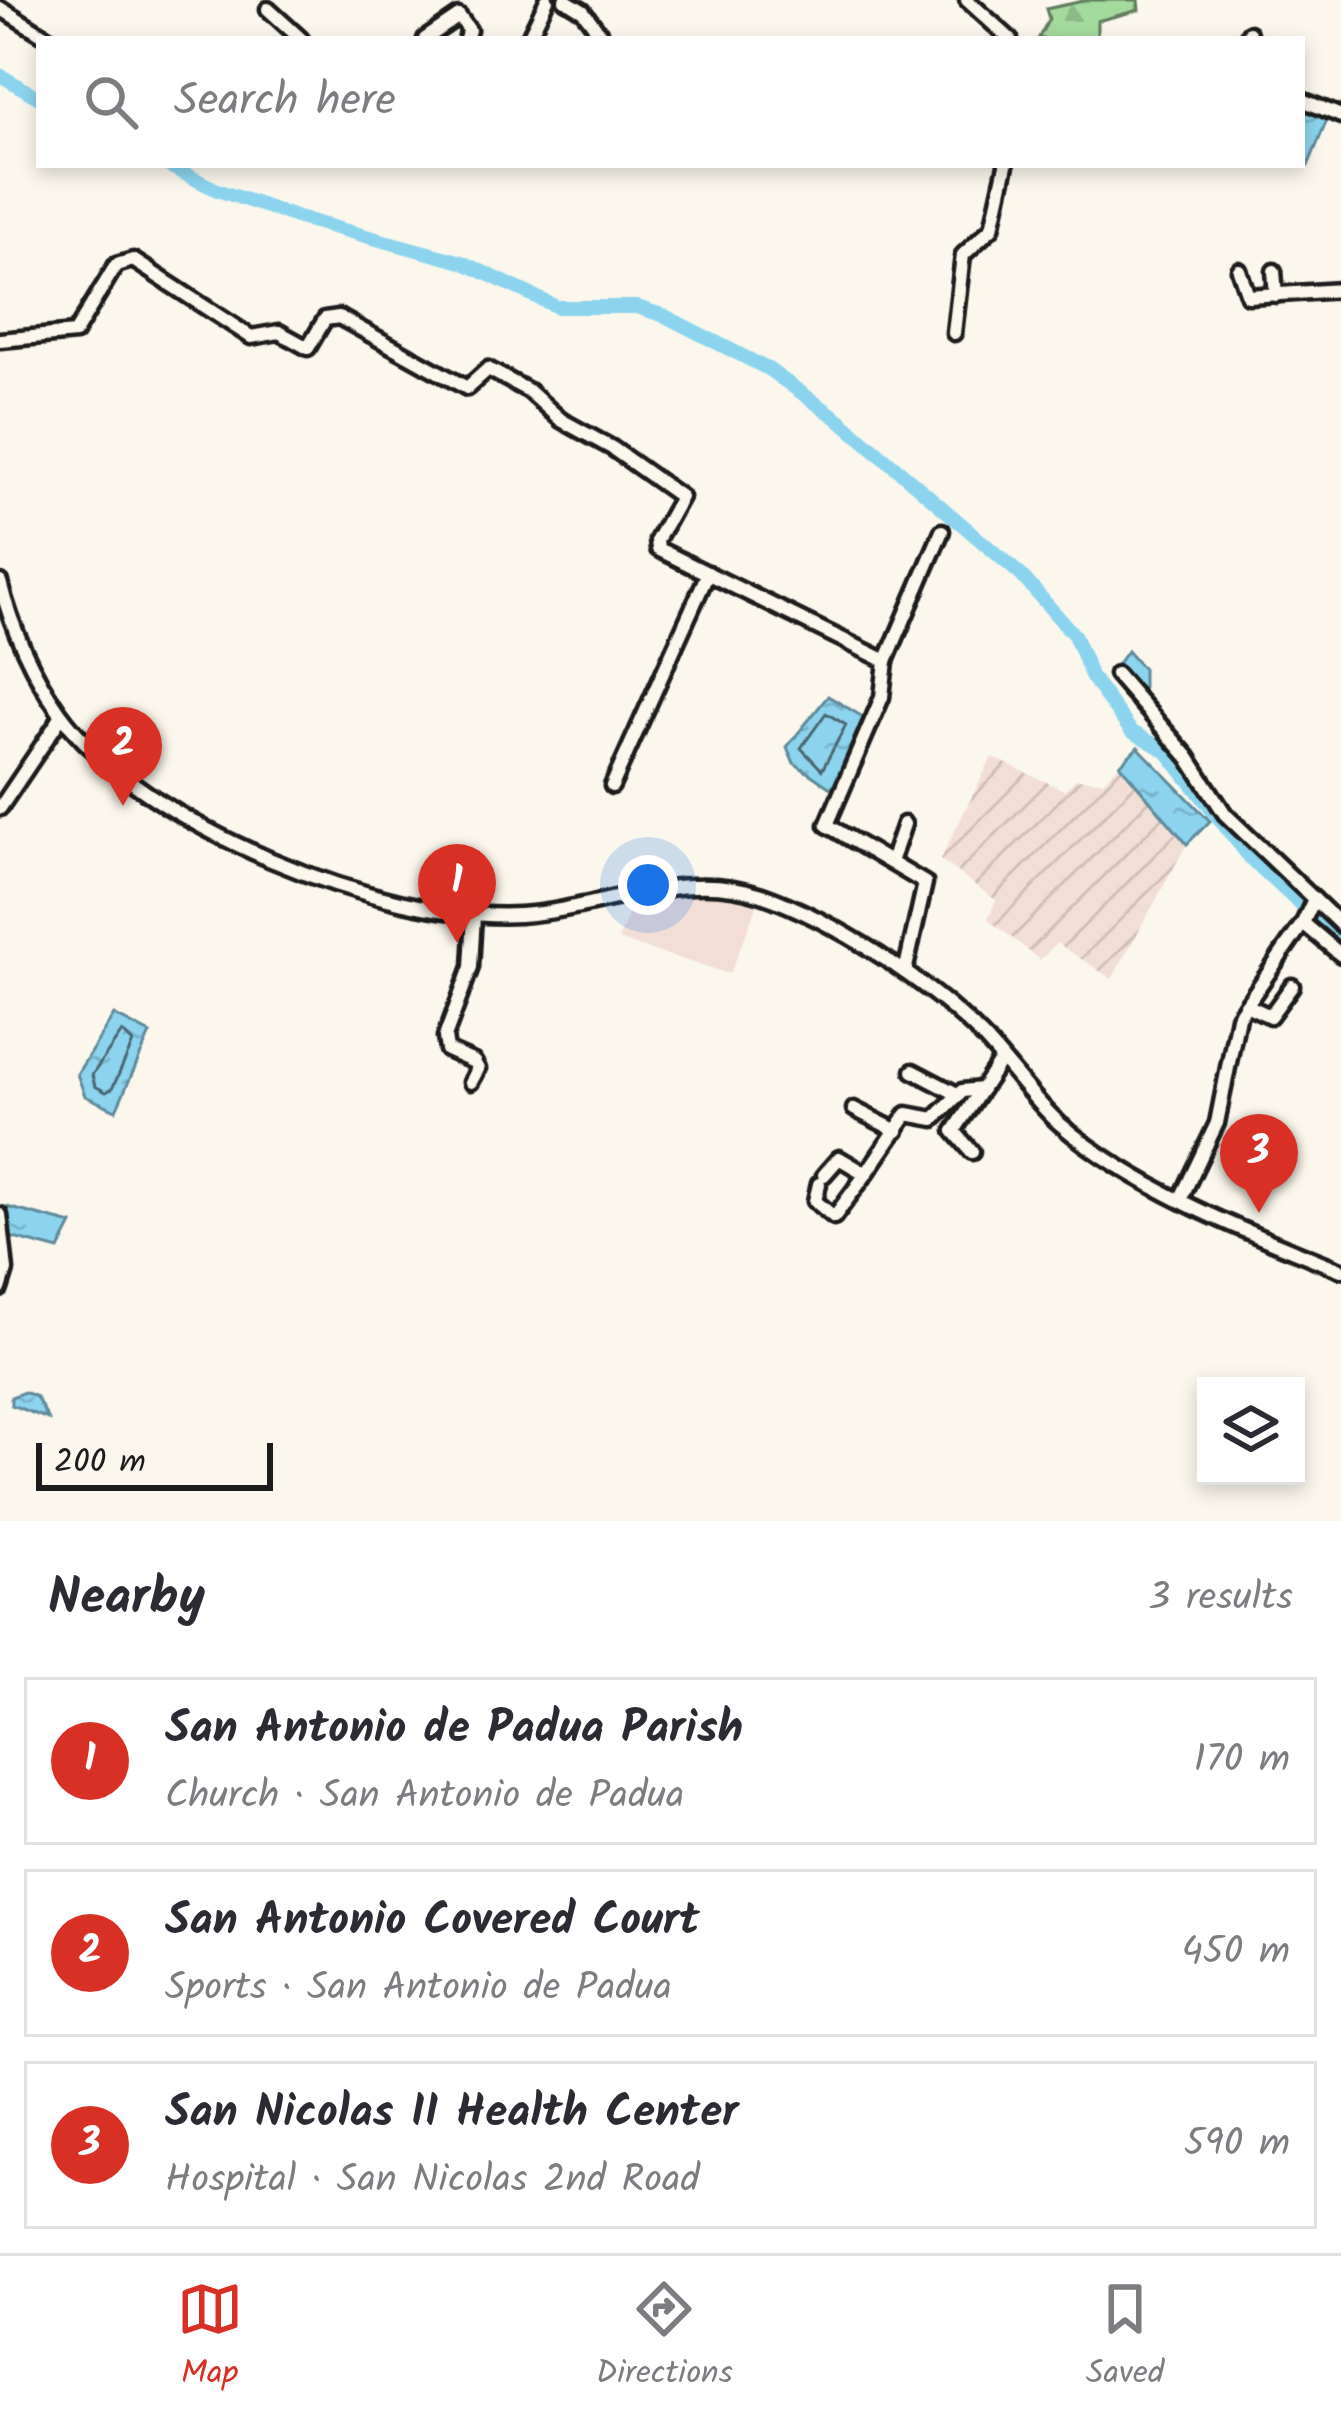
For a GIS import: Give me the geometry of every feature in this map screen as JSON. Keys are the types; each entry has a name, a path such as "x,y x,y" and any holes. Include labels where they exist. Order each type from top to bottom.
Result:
{"street":[{"path":"529,36 547,0"},
{"path":"566,0 583,11 602,36"},
{"path":"967,0 1007,36"},
{"path":"0,8 45,36"},
{"path":"268,10 298,36"},
{"path":"429,36 459,16 469,30 467,36"},
{"path":"1305,101 1341,116"},
{"path":"954,333 963,256 992,228 1005,168"},
{"path":"0,340 75,333 116,265 133,260 250,337 279,332 308,348 325,319 339,317 467,388 488,369 681,497 657,539 658,548 886,661"},
{"path":"1240,270 1245,295 1341,290"},
{"path":"1274,271 1276,295"},
{"path":"905,972 926,883 827,825 882,698 886,661 942,531"},
{"path":"612,786 708,573"},
{"path":"0,582 20,641 62,716 145,789 264,856 403,907 474,915 525,915 636,890 707,888 760,894 905,972 970,1026 1061,1124 1245,1232 1341,1270"},
{"path":"1116,674 1182,750 1226,814 1341,955"},
{"path":"0,808 62,716"},
{"path":"891,862 904,824"},
{"path":"1309,911 1341,925"},
{"path":"1181,1198 1217,1123 1230,1037 1309,911"},
{"path":"471,1082 478,1069 474,1062 447,1050 445,1036 471,967 474,915"},
{"path":"1246,1005 1270,1016 1292,986"},
{"path":"972,1152 954,1131 1001,1060"},
{"path":"913,1071 959,1095"},
{"path":"866,1174 839,1158 822,1179 815,1201 834,1216 866,1174 897,1131 907,1114 934,1119 959,1095 982,1089"},
{"path":"854,1109 897,1131"},
{"path":"0,1216 6,1270 0,1289"}],"shaded area":[{"path":"992,757 1064,790 1076,779 1103,781 1120,765 1187,844 1112,979 1057,943 1040,960 988,919 996,900 940,860"},
{"path":"709,893 760,899 730,974 618,940 636,895"}],"green space":[{"path":"1088,0 1138,0 1139,10 1097,21 1097,36 1040,36 1049,19 1046,9"}],"water":[{"path":"1305,106 1329,115 1305,166"},
{"path":"1127,651 1143,669 1143,702 1117,665"},
{"path":"828,696 863,717 832,789 794,763 787,747"},
{"path":"1138,747 1210,821 1187,844 1120,765"},
{"path":"114,1015 150,1034 116,1110 85,1096 77,1074"},
{"path":"7,1207 72,1224 59,1250 10,1237"},
{"path":"24,1392 36,1397 48,1419 11,1405 11,1397"}],"waterway":[{"path":"0,75 36,96"},
{"path":"173,168 217,190 299,218 462,262 557,307 637,307 665,316 768,369 841,421 1021,575 1074,635 1092,678 1131,731 1166,751 1250,858 1341,942"}],"place":[{"name":"San Antonio Covered Court","path":"123,806"},
{"name":"San Antonio de Padua Parish","path":"457,943"},
{"name":"San Nicolas II Health Center","path":"1259,1213"}]}
